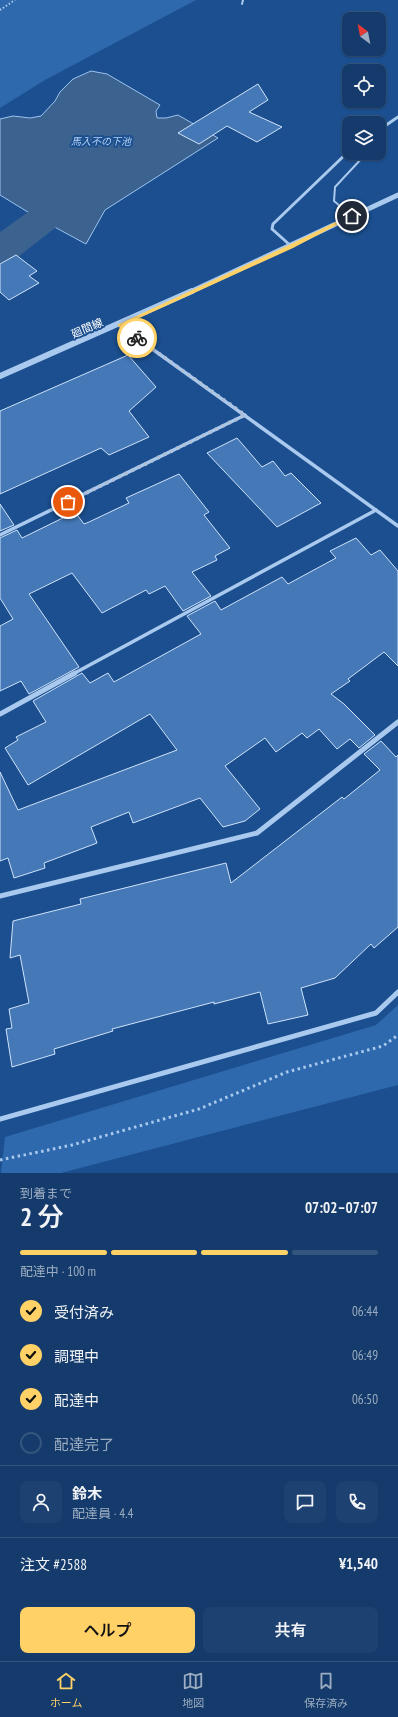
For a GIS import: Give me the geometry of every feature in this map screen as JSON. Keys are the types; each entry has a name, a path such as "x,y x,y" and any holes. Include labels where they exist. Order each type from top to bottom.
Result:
{"street":[{"path":"386,125 398,117"},
{"path":"291,246 272,229 273,224 342,158"},
{"name":"廻間線","path":"0,376 119,325 398,195"},
{"path":"119,325 398,526"},
{"path":"0,535 245,415"},
{"path":"0,714 376,510"},
{"path":"0,896 257,833 398,722"},
{"path":"0,1119 376,1013 398,992"}],"lane":[{"path":"242,4 243,0"},
{"path":"352,216 334,201 335,187 360,160"}],"path":[{"path":"0,10 15,0"},
{"path":"0,1160 72,1145 200,1109 287,1072 383,1046 398,1035"}],"shaded area":[{"path":"0,0 196,0 45,80 0,108"},
{"path":"398,1005 398,1085 61,1173 1,1173 5,1137 376,1025"}],"water":[{"name":"馬入不の下池","path":"91,71 107,74 160,105 156,111 157,118 166,118 178,115 218,138 105,210 86,244 36,217 0,195 0,119 13,116 30,118 41,116 55,101 60,92 73,79"}],"building":[{"path":"258,84 268,100 249,112 282,127 257,142 227,126 199,144 178,133"},
{"path":"16,255 37,271 29,276 39,283 9,300 0,292 0,264"},
{"path":"128,355 156,387 129,411 149,437 109,455 101,448 0,494 0,411"},
{"path":"237,438 262,467 273,461 285,476 291,473 321,503 277,527 207,453"},
{"path":"179,474 209,512 204,515 230,548 215,556 217,560 192,572 211,596 183,611 165,586 149,594 146,590 102,613 72,573 29,594 79,667 29,694 21,681 0,691 0,626 13,619 0,598 0,538 17,530 22,538 75,512 84,524 129,503 126,498"},
{"path":"0,504 14,525 0,531"},
{"path":"356,538 371,555 380,550 398,571 398,666 384,652 348,679 350,681 331,694 344,704 375,735 359,748 350,739 337,749 319,729 307,738 302,733 276,752 265,738 225,766 260,809 245,821 223,827 200,798 133,823 129,812 91,827 97,843 44,863 45,868 14,878 8,858 0,861 0,772 18,810 177,750 150,714 28,785 5,748 18,740 16,737 46,722 33,701 82,673 90,683 108,673 114,682 201,634 187,616 215,601 221,610 282,577 288,584 336,558 330,551"},
{"path":"381,741 396,757 398,755 398,927 374,948 371,944 335,978 301,988 308,1015 268,1024 260,992 214,1004 214,1002 112,1029 113,1031 54,1049 55,1054 12,1067 6,1029 12,1028 9,1009 29,1003 20,955 10,958 13,921 81,904 80,899 226,863 231,883 342,797 344,799 380,770 364,754"}],"waterway":[{"path":"0,251 51,213"}],"way so far":[{"path":"68,502 245,415 137,338"}],"route":[{"path":"137,338 119,325 291,246 352,216"}]}
